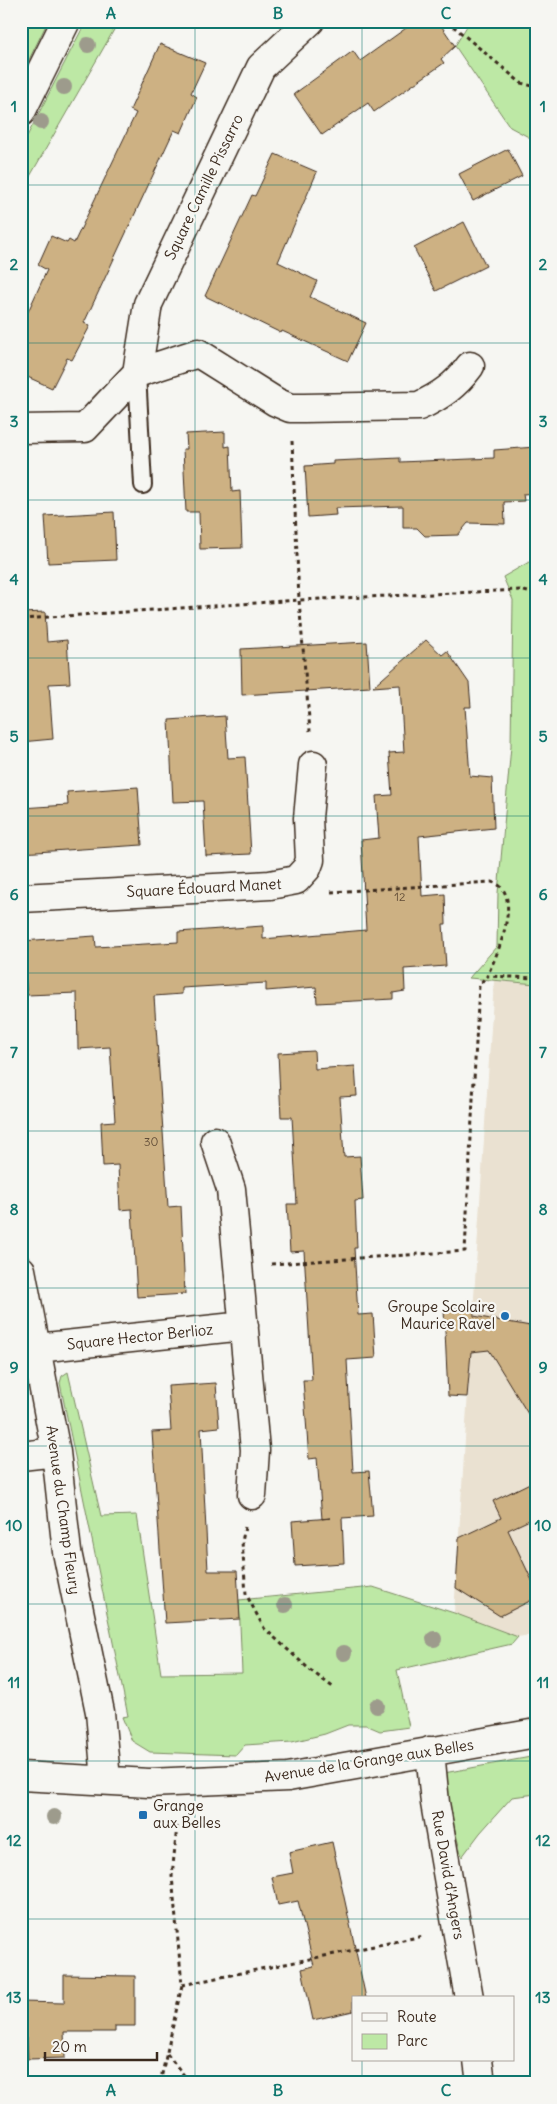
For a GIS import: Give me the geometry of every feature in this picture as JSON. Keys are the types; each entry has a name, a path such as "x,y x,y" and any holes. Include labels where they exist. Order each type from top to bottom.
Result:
{"street":[{"path":"21,112 66,21"},
{"name":"Square Camille Pissarro","path":"138,373 148,304 261,67 310,21"},
{"path":"21,429 85,428 138,373 198,353 276,402 290,408 419,406 452,388 470,366"},
{"name":"Square Édouard Manet","path":"21,898 288,883 303,875 310,860 308,818 313,765"},
{"path":"215,1141 231,1189 255,1450 252,1495"},
{"name":"Avenue du Champ Fleury","path":"21,1270 56,1452 67,1552 100,1712 106,1780"},
{"name":"Square Hector Berlioz","path":"37,1348 244,1326"},
{"path":"21,1456 56,1452"},
{"name":"Avenue de la Grange aux Belles","path":"21,1776 149,1783 288,1777 536,1733"},
{"name":"Rue David d'Angers","path":"430,1752 435,1804 468,1996"},
{"path":"478,2062 481,2083"}],"lane":[{"path":"138,373 143,485"}],"path":[{"path":"447,21 521,83 536,87"},
{"path":"290,408 299,600 310,728"},
{"path":"21,619 299,600 520,590 536,594"},
{"path":"238,1266 465,1251 479,985 488,976 502,946 506,918 506,896 502,887 492,882 327,892 303,875"},
{"path":"488,976 536,978"},
{"path":"252,1495 242,1542 246,1594 264,1628 310,1670 334,1688"},
{"path":"160,2083 182,1985 172,1876 177,1826"},
{"path":"182,1985 429,1935"},
{"path":"167,2054 190,2083"}],"shaded area":[{"name":"Groupe Scolaire Maurice Ravel","path":"494,981 536,984 536,1634 518,1637 454,1613"}],"green space":[{"path":"26,21 48,21 21,76 21,30"},
{"path":"86,21 119,21 21,192 21,148"},
{"path":"470,21 536,21 536,141 510,127 455,46"},
{"path":"536,558 536,984 469,978 497,946 498,893 511,746 513,600 503,577"},
{"path":"68,1372 101,1516 137,1515 161,1674 242,1673 239,1600 373,1587 454,1613 518,1637 512,1644 397,1670 409,1727 380,1731 366,1725 348,1725 325,1734 292,1742 245,1745 236,1755 150,1752 132,1741 122,1717 128,1716 60,1383 62,1376"},
{"path":"536,1756 536,1794 512,1797 480,1833 462,1857 451,1816 444,1773"}],"building":[{"path":"416,21 438,21 455,46 441,59 444,63 374,112 368,103 322,135 294,94 353,51 360,61"},
{"path":"160,44 205,63 191,93 197,97 181,133 174,130 84,323 90,326 72,360 67,358 52,388 21,374 21,327 47,270 38,265 51,236 67,243 69,240 74,243 136,113 130,110"},
{"path":"508,149 522,176 473,201 459,174"},
{"path":"275,154 317,172 278,262 317,281 310,297 366,323 348,361 282,331 281,333 205,296 252,195 255,196"},
{"path":"464,222 486,266 436,291 414,248"},
{"path":"225,432 225,447 230,446 232,492 240,491 242,548 200,549 199,512 186,512 183,449 187,449 186,434"},
{"path":"536,447 536,493 523,494 524,501 504,502 505,524 468,523 458,535 425,536 417,528 403,528 403,506 335,508 336,515 308,517 305,466 333,464 333,461 400,458 400,462 494,458 494,450"},
{"path":"114,512 116,560 48,563 45,516"},
{"path":"45,612 47,642 67,640 70,683 49,684 53,739 21,742 21,613"},
{"path":"426,640 442,655 447,651 469,683 471,707 465,707 470,776 492,778 494,828 419,836 422,896 445,894 446,924 443,924 446,966 404,969 405,991 393,993 393,999 317,1003 316,987 266,991 266,983 182,988 182,994 154,996 168,1207 181,1206 185,1294 137,1297 132,1209 120,1210 118,1165 103,1166 101,1122 115,1121 110,1047 78,1049 77,993 27,995 22,941 95,936 96,947 178,942 178,932 263,926 263,939 366,930 361,840 379,838 376,796 392,795 389,753 404,752 400,685 373,687"},
{"path":"367,642 370,687 242,695 241,649"},
{"path":"225,716 228,758 245,757 251,854 206,856 203,801 173,802 169,720"},
{"path":"138,787 142,845 21,853 21,808 68,805 67,792"},
{"path":"314,1051 315,1069 355,1066 357,1096 340,1097 344,1157 360,1156 363,1200 355,1201 357,1248 354,1248 358,1315 373,1314 376,1358 347,1360 353,1472 369,1471 373,1516 342,1518 344,1563 295,1566 292,1521 322,1519 317,1458 309,1459 303,1380 312,1380 304,1251 290,1252 287,1204 297,1204 292,1117 281,1117 278,1053"},
{"path":"474,1307 474,1316 536,1327 536,1427 489,1350 471,1352 467,1397 448,1396 444,1309"},
{"path":"216,1383 219,1427 201,1429 208,1571 237,1571 240,1619 165,1623 152,1432 171,1431 168,1386"},
{"path":"536,1480 536,1517 508,1530 536,1589 536,1598 500,1616 456,1588 459,1538 501,1518 493,1501"},
{"path":"332,1842 366,1996 352,1996 352,2011 313,2020 302,1969 314,1966 298,1901 278,1905 272,1877 293,1873 289,1852"},
{"path":"64,1975 135,1976 135,2026 115,2026 115,2032 64,2032 65,2058 28,2059 27,2039 21,2039 21,2002 64,2003"}],"place":[{"name":"Groupe Scolaire Maurice Ravel","path":"505,1316"},
{"name":"Grange aux Belles","path":"143,1815"}]}
